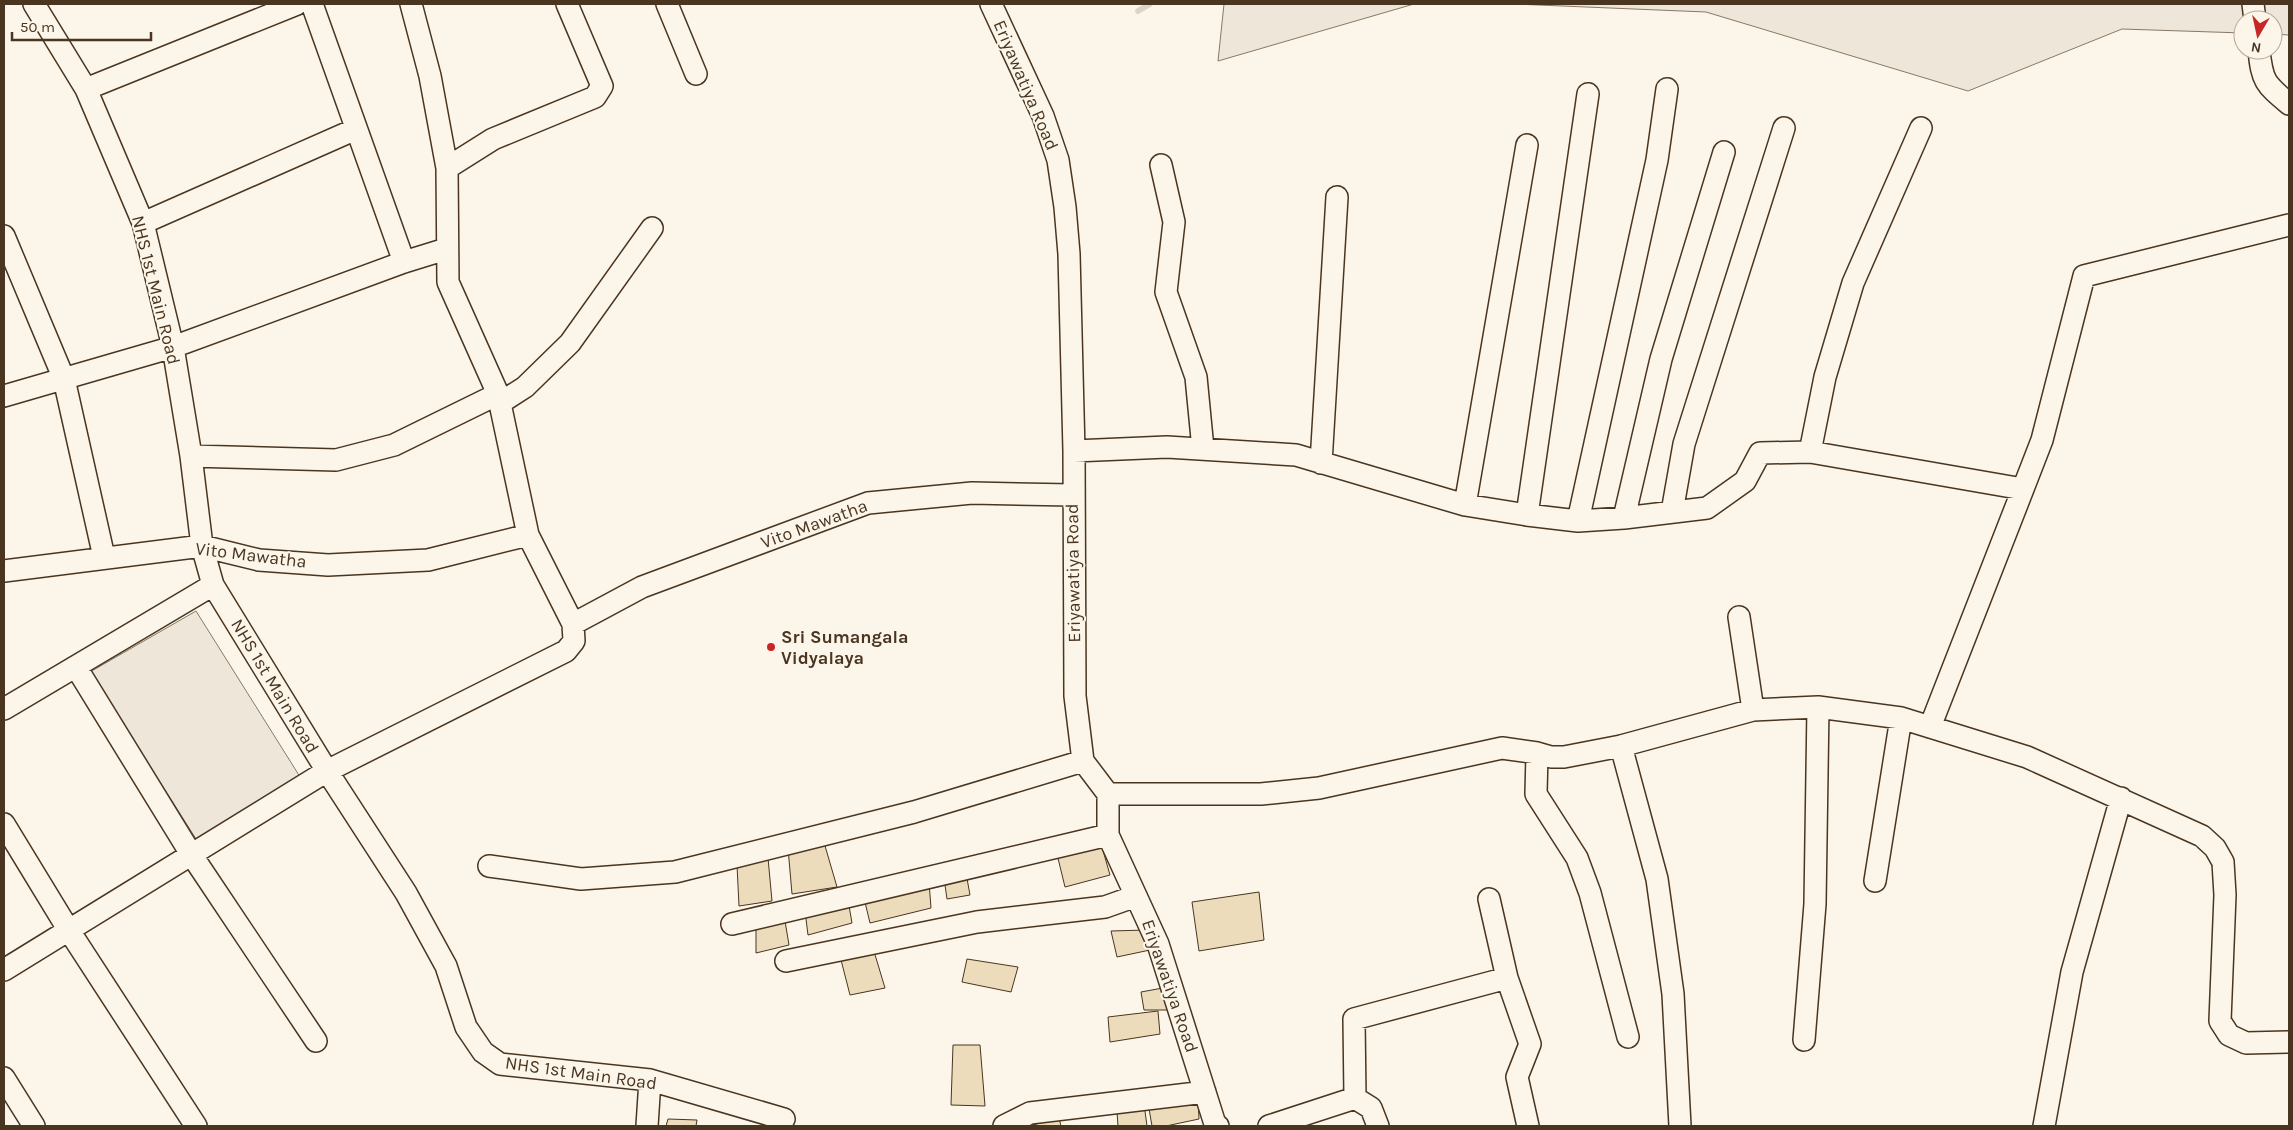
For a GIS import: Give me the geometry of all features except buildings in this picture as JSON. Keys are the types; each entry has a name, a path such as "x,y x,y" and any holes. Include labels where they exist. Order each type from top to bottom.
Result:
{"street":[{"name":"NHS 1st Main Road","path":"34,4 86,89 143,222 173,348 191,456 202,546 214,585 327,770 406,893 446,966 466,1027 483,1052 500,1064 650,1080 784,1119"},
{"path":"86,89 297,4"},
{"path":"312,4 404,262"},
{"path":"4,970 327,770 566,651 574,641 573,624 528,536 499,398 448,282 446,249 447,168 430,76 411,4"},
{"path":"447,168 493,139 595,97 602,86 567,4"},
{"path":"667,4 696,74"},
{"name":"Eriyawatiya Road","path":"991,4 1043,116 1058,160 1069,254 1074,451 1072,495 1074,696 1083,761 1108,794 1108,835 1158,944 1192,1045 1215,1124 1218,1126"},
{"path":"2260,60 2262,74 2273,90 2289,104"},
{"path":"1578,521 1657,160 1667,89"},
{"path":"1527,515 1588,94"},
{"path":"1672,512 1684,444 1784,128"},
{"path":"1810,452 1825,377 1853,283 1921,128"},
{"path":"143,222 356,129"},
{"path":"1465,505 1526,145"},
{"path":"1624,518 1661,359 1724,152"},
{"path":"1162,165 1174,222 1166,292 1196,377 1202,449"},
{"path":"1321,463 1337,197"},
{"path":"1930,727 2042,440 2084,276 2289,224"},
{"path":"191,456 336,460 394,445 525,387 570,343 652,228"},
{"path":"4,236 64,379 104,557"},
{"path":"4,396 173,348 404,262 446,249"},
{"path":"1074,451 1167,447 1296,455 1465,505 1578,521 1624,518 1707,508 1745,481 1760,453 1810,452 2023,489"},
{"name":"Vito Mawatha","path":"573,624 642,587 868,503 972,493 1072,495"},
{"name":"Vito Mawatha","path":"4,569 202,546 259,560 328,565 428,560 528,536"},
{"path":"4,709 214,585"},
{"path":"1739,617 1753,710"},
{"path":"76,667 191,854 316,1041"},
{"path":"1804,1040 1815,904 1818,707"},
{"path":"1108,794 1261,794 1319,788 1502,748 1551,757 1621,746 1753,710 1818,707 1901,718 2027,758 2121,798 2202,836 2215,848 2223,862 2225,895 2220,1021 2229,1035 2246,1043 2289,1042"},
{"path":"1875,882 1901,718"},
{"path":"1621,746 1657,879 1673,994 1680,1126"},
{"path":"1537,753 1536,794 1577,858 1587,884 1628,1037"},
{"path":"489,866 581,878 675,872 914,812 1083,761"},
{"path":"2044,1126 2072,972 2121,798"},
{"path":"4,824 68,929 196,1126"},
{"path":"732,924 1108,835"},
{"path":"786,961 977,922 1105,907 1136,896"},
{"path":"1489,899 1507,978 1530,1044 1516,1077 1528,1126"},
{"path":"1356,1098 1354,1019 1507,978"},
{"path":"4,1078 34,1126"},
{"path":"647,1126 650,1080"},
{"path":"1004,1126 1030,1113 1205,1092"},
{"path":"1269,1126 1356,1098"},
{"path":"1356,1098 1371,1108 1378,1126"}],"shaded area":[{"path":"1224,4 1414,4 1218,61"},
{"path":"1514,4 2289,4 2289,35 2283,35 2283,10 2233,10 2233,33 2122,29 1968,91 1706,12"},
{"path":"196,611 302,780 198,842 90,672"}],"waterway":[{"path":"1138,11 1150,4"}],"place":[{"name":"Sri Sumangala Vidyalaya","path":"771,647"}]}
